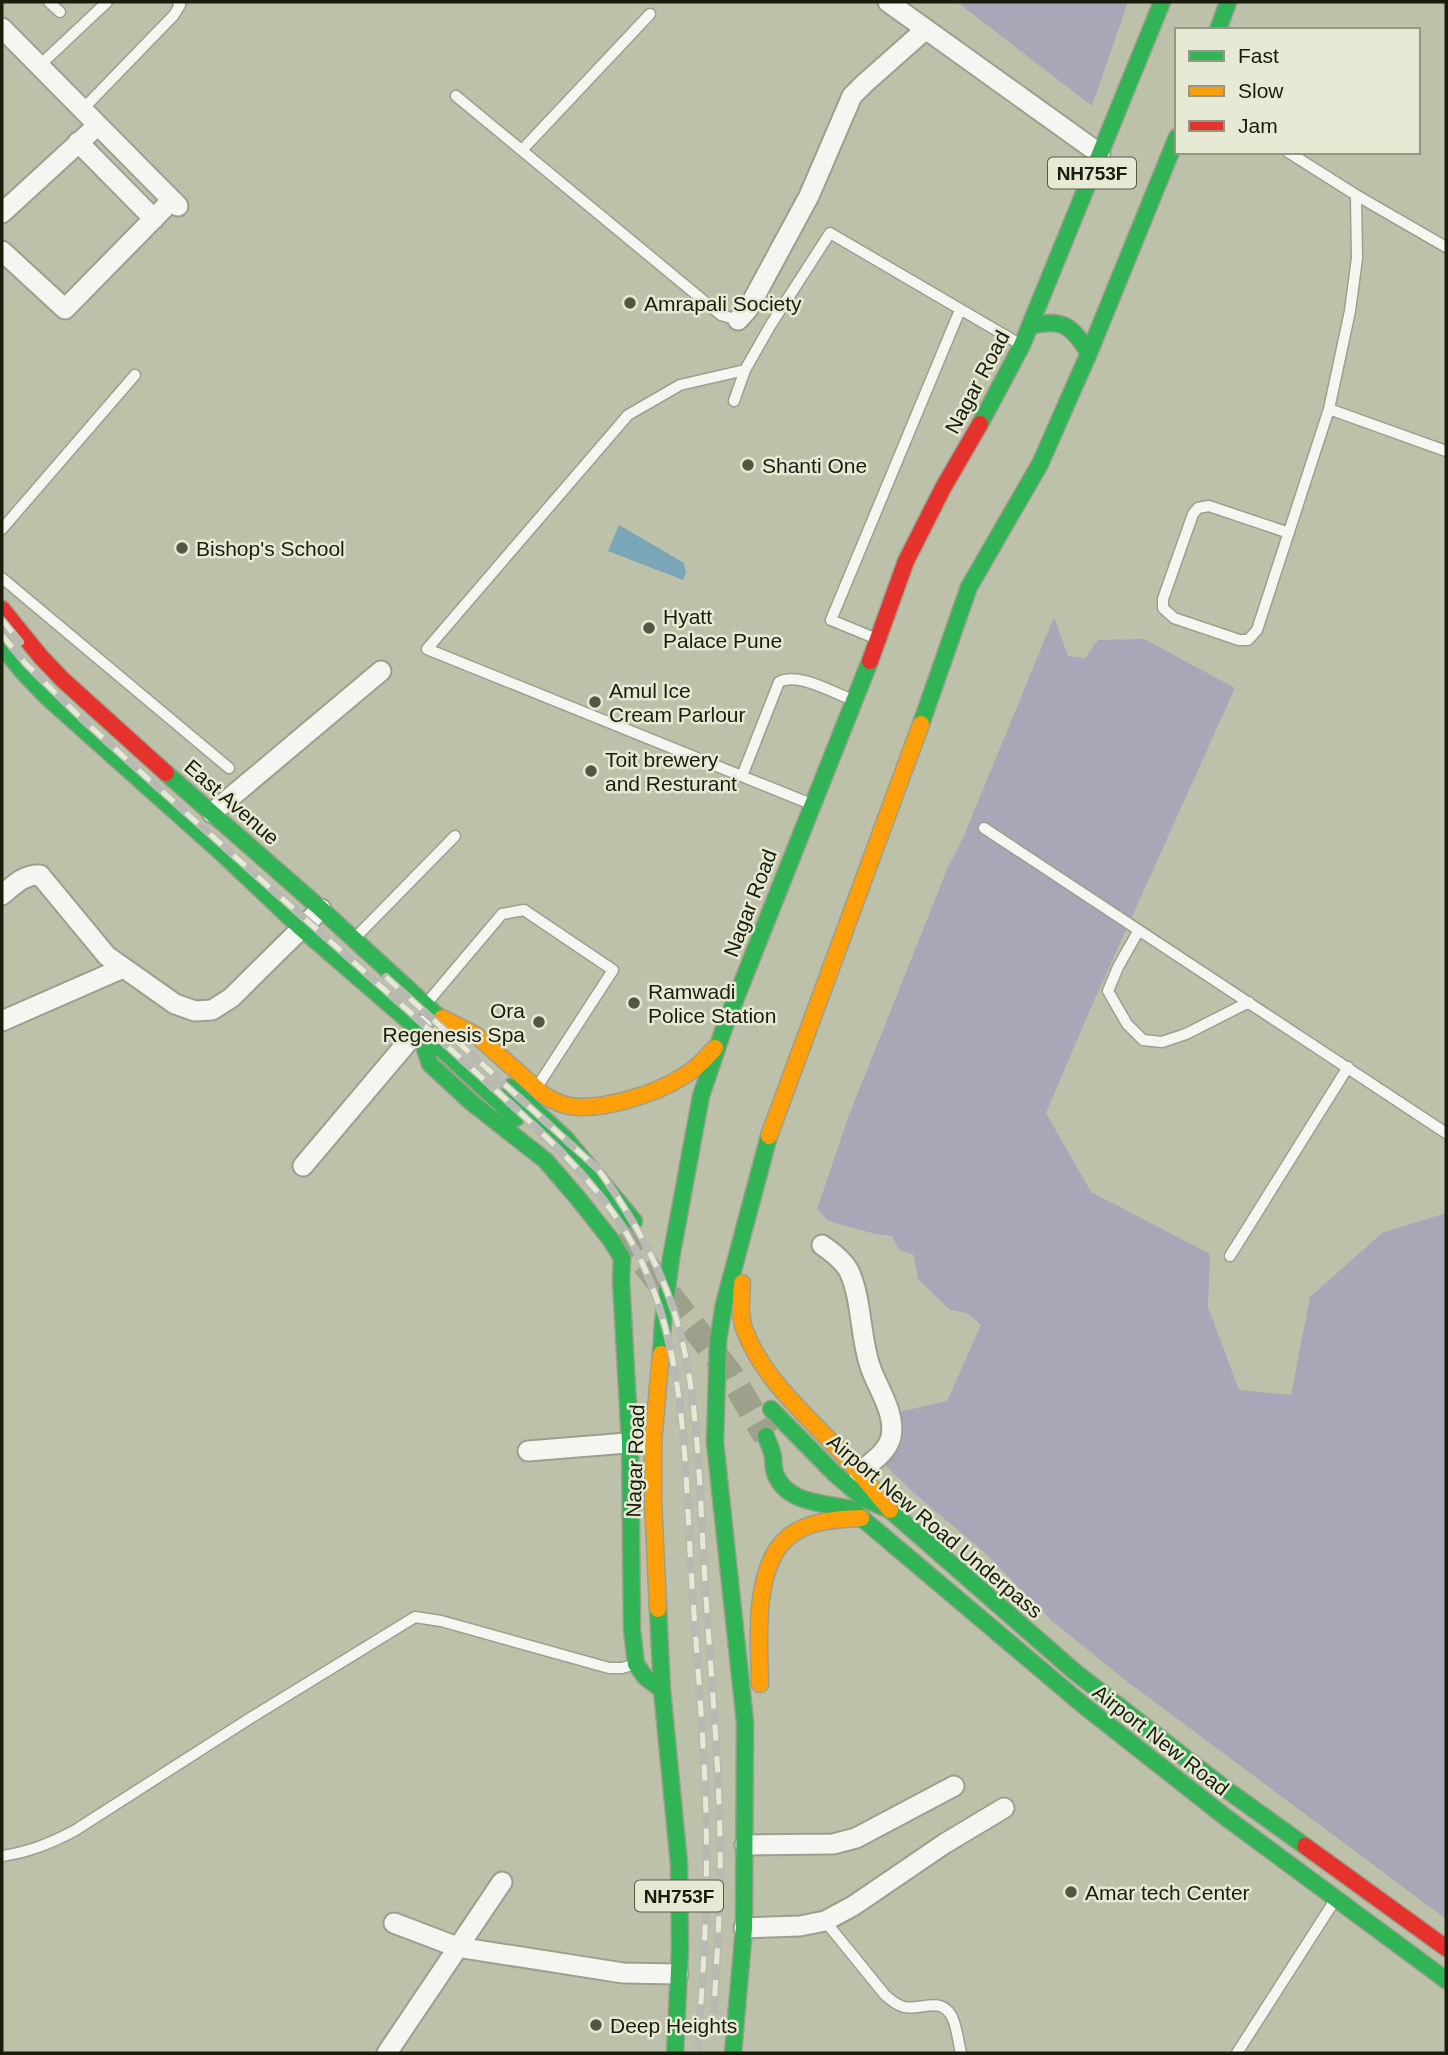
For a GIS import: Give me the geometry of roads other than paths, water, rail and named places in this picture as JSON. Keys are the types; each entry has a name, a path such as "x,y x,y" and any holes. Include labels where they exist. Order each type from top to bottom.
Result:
{"main road":[{"name":"Nagar Road","path":"675,2053 679,1864 662,1690 653,1441 671,1258 701,1096 811,805 878,640 906,561 1022,345 1162,2"},
{"path":"1219,28 1228,2"},
{"name":"NH753F","path":"733,2053 744,1928 745,1722 715,1442 718,1341 724,1304 771,1127 893,803 969,587 1040,464 1089,353 1175,142"},
{"path":"1049,279 1061,297"},
{"path":"1085,309 1108,306"},
{"path":"1030,326 1050,321 1065,323 1076,331 1089,353"},
{"name":"East Avenue","path":"2,609 41,657 64,680 434,1012"},
{"path":"2,639 15,625"},
{"path":"2,646 23,673 66,714 224,855 301,928 559,1154 621,1233"},
{"path":"434,1012 477,1036 536,1088 552,1099 568,1105 603,1105 679,1081 704,1062 719,1044"},
{"path":"434,1012 566,1139 634,1221"},
{"path":"418,1029 430,1064 471,1102 545,1160 611,1240 622,1258 632,1630 636,1664 645,1677 662,1690"},
{"path":"744,1230 741,1312 750,1343 780,1387 890,1510"},
{"name":"Airport New Road Underpass","path":"771,1409 834,1473 864,1499 890,1510 1075,1672"},
{"name":"Airport New Road Underpass","path":"766,1436 775,1473 789,1493 811,1501 851,1509 861,1518"},
{"path":"744,1743 756,1716 760,1693 762,1590 767,1571 783,1542 795,1531 830,1521 861,1518"},
{"name":"Airport New Road","path":"861,1518 1083,1705 1224,1816 1446,1980"},
{"name":"Airport New Road","path":"1075,1672 1223,1787 1446,1948"}],"street":[{"path":"888,2 1100,154"},
{"path":"2,28 175,203 154,219 65,310 2,251"},
{"path":"738,320 748,309 803,207 852,96 926,29"},
{"path":"2,213 97,125"},
{"path":"78,142 154,219"},
{"path":"212,813 381,671"},
{"path":"2,895 31,874 40,875 107,956 175,1004 195,1011 212,1010 232,999 321,909"},
{"path":"2,1021 122,968"},
{"path":"303,1166 434,1012"},
{"path":"822,1245 842,1262 849,1272 870,1366 892,1422 891,1438 886,1449 859,1473"},
{"path":"528,1451 653,1441"},
{"path":"745,1844 833,1844 856,1838 954,1786"},
{"path":"744,1928 800,1926 825,1921 853,1906 944,1844 1004,1808"},
{"path":"387,2053 502,1882"},
{"path":"394,1923 457,1947 623,1973 678,1974"}],"lane":[{"path":"49,2 60,12"},
{"path":"39,66 107,2"},
{"path":"82,110 174,15 180,5 178,2"},
{"path":"522,150 650,15"},
{"path":"456,96 721,315 738,320"},
{"path":"1292,154 1446,247"},
{"path":"1289,533 1209,506 1198,508 1188,526 1163,599 1163,608 1174,618 1240,640 1248,640 1257,630 1289,533 1329,410 1350,311 1357,258 1356,195"},
{"path":"734,401 745,370 831,233 1022,345"},
{"path":"878,640 831,620 960,310"},
{"path":"745,370 680,385 628,415 427,649 811,805"},
{"path":"2,528 135,375"},
{"path":"1329,410 1446,451"},
{"path":"2,578 229,768"},
{"path":"15,625 33,604"},
{"path":"742,776 779,682 786,678 797,678 853,700"},
{"path":"984,828 1446,1133"},
{"path":"354,939 455,836"},
{"path":"434,1012 502,914 513,911 524,910 613,970 536,1088"},
{"path":"1139,930 1108,991 1127,1024 1143,1041 1162,1042 1186,1034 1249,1002"},
{"path":"1230,1256 1348,1067"},
{"path":"2,1856 44,1847 74,1832 252,1717 415,1617 440,1621 609,1668 636,1664"},
{"path":"1237,2053 1336,1899"},
{"path":"825,1921 885,1995 896,2004 907,2008 931,2004 943,2007 951,2015 961,2053"}],"water":[{"path":"619,525 684,563 686,573 683,580 608,551"}],"tunnel":[{"path":"621,1233 730,1374 766,1436"}],"railway":[{"path":"2,620 20,642"},
{"path":"2,635 26,664 81,718 413,1015 560,1151 590,1183 616,1217 648,1276 663,1318 680,1406 702,1728 706,1874 697,2052"},
{"path":"386,977 598,1169 641,1236 673,1308 682,1338 693,1402 717,1767 720,1888 714,2010"}],"place":[{"name":"Amrapali Society","path":"630,303"},
{"name":"Shanti One","path":"748,465"},
{"name":"Bishop's School","path":"182,548"},
{"name":"Hyatt Palace Pune","path":"649,628"},
{"name":"Amul Ice Cream Parlour","path":"595,702"},
{"name":"Toit brewery and Resturant","path":"591,771"},
{"name":"Ramwadi Police Station","path":"634,1003"},
{"name":"Ora Regenesis Spa","path":"539,1022"},
{"name":"Amar tech Center","path":"1071,1892"},
{"name":"Deep Heights","path":"596,2025"}]}
